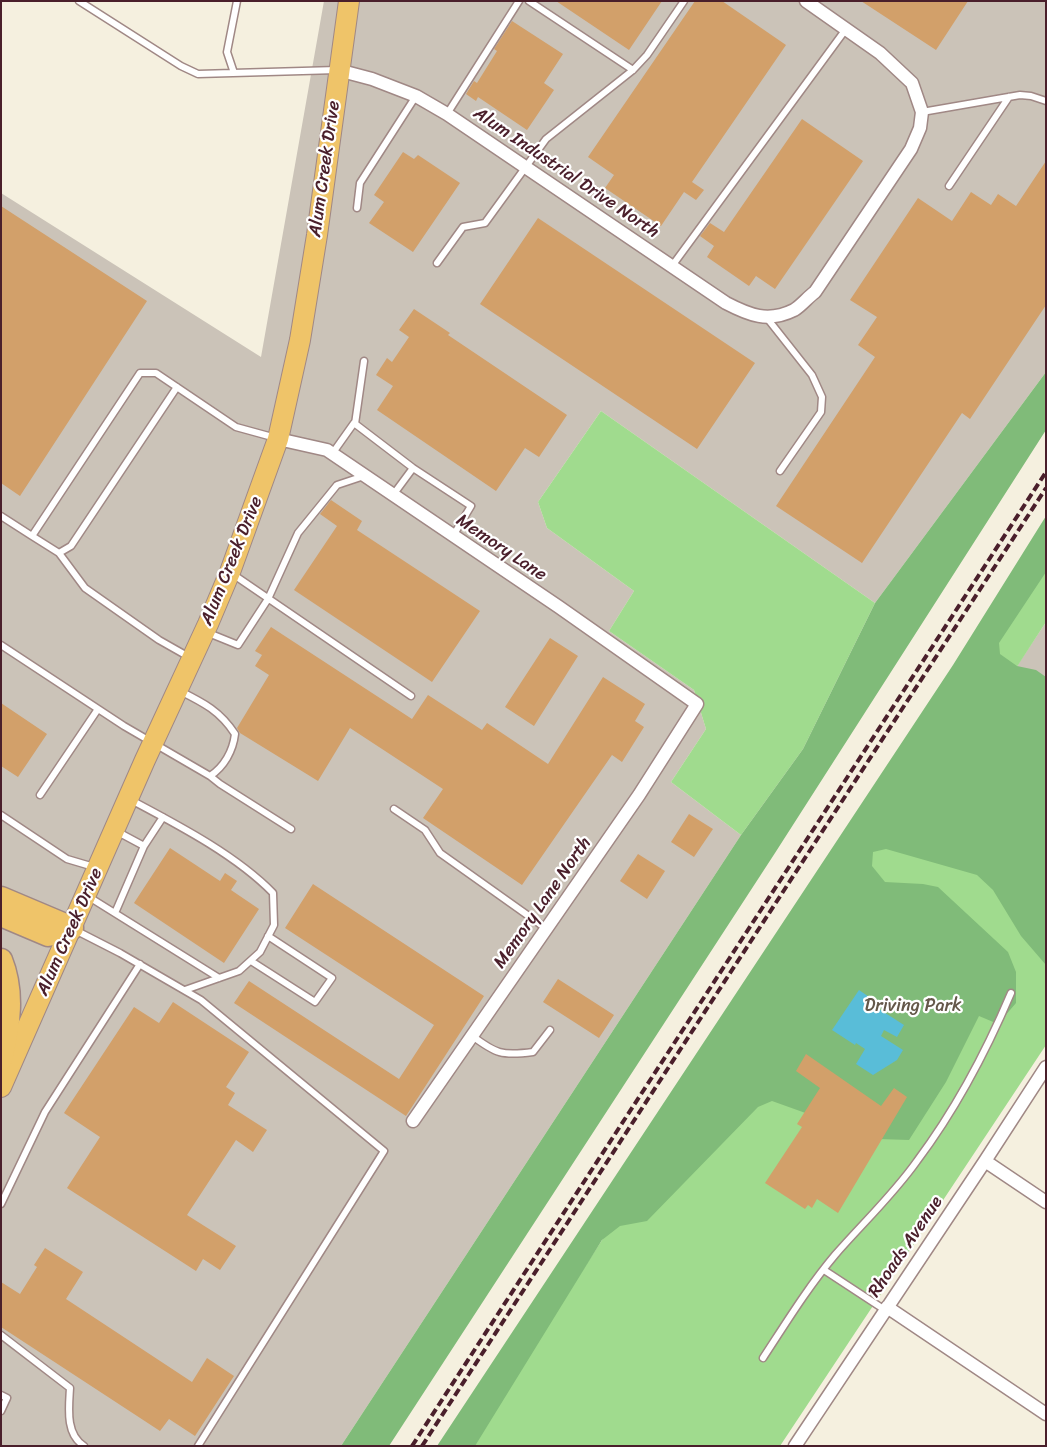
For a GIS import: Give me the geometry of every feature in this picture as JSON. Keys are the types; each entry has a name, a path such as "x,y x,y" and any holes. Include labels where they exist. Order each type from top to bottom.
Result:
{"highway":[{"path":"1,898 72,928"},
{"path":"1,915 48,935 72,928"},
{"path":"1,960 9,988 9,1010 1,1059"}],"main road":[{"name":"Alum Creek Drive","path":"1,1086 230,572 278,438 300,340 317,235 338,70 349,1"}],"street":[{"path":"768,318 794,310 815,292 911,149 920,128 922,112 912,83 880,53 806,1"},
{"name":"Alum Industrial Drive North","path":"338,70 372,79 416,96 447,114 739,310 746,314 768,318"},
{"name":"Memory Lane","path":"278,438 327,450 697,704"},
{"name":"Memory Lane North","path":"413,1121 639,795 697,704"},
{"name":"Rhoads Avenue","path":"795,1446 1044,1074"},
{"path":"985,1161 1046,1202"},
{"path":"886,1309 1046,1414"}],"lane":[{"path":"79,1 181,66 198,74 338,70"},
{"path":"234,73 227,52 237,1"},
{"path":"447,114 519,1"},
{"path":"529,1 633,70"},
{"path":"437,263 463,227 485,223 546,138 633,70 647,55 684,1"},
{"path":"672,266 846,29"},
{"path":"922,112 1020,95 1046,101"},
{"path":"357,208 360,183 416,96"},
{"path":"949,186 1008,97"},
{"path":"768,318 812,375 822,397 821,412 780,472"},
{"path":"332,454 355,424 364,361"},
{"path":"32,536 140,373 156,373 236,427 278,438"},
{"path":"59,553 71,546 177,387"},
{"path":"355,424 413,468 470,506 453,536"},
{"path":"393,495 413,468"},
{"path":"204,632 238,645 268,599 298,532 337,486 364,476"},
{"path":"1,516 59,553 85,588 159,640 192,658"},
{"path":"230,572 411,696"},
{"path":"1,645 98,709 210,776 291,829"},
{"path":"178,690 209,706 221,716 235,734 234,744 228,756 220,768 210,776"},
{"path":"40,795 98,709"},
{"path":"128,798 180,826 256,875 273,893 274,924 260,952 239,971 184,990"},
{"path":"394,809 425,830 440,853 547,929"},
{"path":"1,815 67,859 98,868"},
{"path":"115,913 144,846 164,817"},
{"path":"115,830 144,846"},
{"path":"86,896 219,978"},
{"path":"72,928 140,964 201,1000 384,1150 198,1446"},
{"path":"251,961 315,1002 332,978 268,936"},
{"path":"1,1204 45,1112 140,964"},
{"path":"763,1358 806,1292 917,1162 952,1111 993,1036 1011,993"},
{"path":"471,1035 488,1048 510,1055 533,1052 550,1030"},
{"path":"824,1270 886,1309"},
{"path":"1,1335 70,1388 69,1421 77,1442 84,1446"},
{"path":"1,1395 7,1398 1,1411"}],"shaded area":[{"path":"324,1 1046,1 1046,372 875,603 601,411 538,502 547,528 634,591 609,631 694,690 706,729 671,782 741,835 341,1446 1,1446 1,193 261,357"},
{"path":"1046,622 1046,700 1017,666"}],"green space":[{"path":"1046,372 1046,430 775,853 389,1446 341,1446 741,835 803,749 875,603"},
{"path":"601,411 875,603 803,749 741,835 671,782 706,729 694,690 609,631 634,591 547,528 538,502"},
{"path":"1046,516 1046,572 999,643 1000,654 1017,666 1036,670 1046,677 1046,965 1021,936 993,890 977,875 886,849 873,852 872,866 885,882 923,884 938,887 1008,952 1016,972 1016,1003 998,1024 979,1016 946,1082 909,1140 878,1139 772,1101 758,1107 647,1221 620,1226 602,1240 475,1446 437,1446 953,665"},
{"name":"Driving Park","path":"1046,558 1046,622 1011,676 1046,700 1046,1045 780,1446 468,1446"}],"water":[{"path":"859,990 881,1005 879,1009 904,1025 897,1037 884,1030 881,1036 903,1050 897,1060 873,1075 856,1064 865,1049 856,1043 855,1045 832,1030"}],"building":[{"path":"556,1 662,1 629,50"},
{"path":"695,1 722,1 786,45 692,182 704,190 696,200 684,192 661,226 605,188 614,175 588,157"},
{"path":"861,1 968,1 936,50"},
{"path":"512,21 563,54 544,83 554,90 527,130 478,97 476,101 466,94 474,81 477,83 497,51 494,49"},
{"path":"802,119 863,161 775,289 756,276 749,286 707,257 714,246 700,236 710,223 724,232"},
{"path":"403,152 414,159 418,155 460,183 413,252 369,223 384,202 374,195"},
{"path":"1046,161 1046,305 970,419 962,413 862,563 776,506 875,357 858,345 877,317 850,300 918,198 952,221 971,192 991,205 998,194 1016,206"},
{"path":"1,206 147,301 20,496 1,483"},
{"path":"538,218 755,363 697,449 480,304"},
{"path":"414,309 450,333 448,335 567,415 539,457 525,448 496,491 377,410 393,386 376,375 387,358 392,362 409,337 399,330"},
{"path":"331,500 362,521 357,530 480,611 432,682 294,590 337,526 320,514"},
{"path":"271,627 412,719 428,695 482,730 487,723 548,764 603,677 645,704 635,721 644,727 622,762 612,755 522,885 423,818 443,789 350,728 318,781 240,733 237,728 269,675 255,666 262,655 255,651"},
{"path":"550,638 578,656 534,726 505,707"},
{"path":"1,703 47,734 18,777 1,766"},
{"path":"689,814 713,829 694,857 671,842"},
{"path":"170,848 220,881 225,873 237,881 231,890 259,909 224,963 134,903"},
{"path":"638,854 665,871 647,899 620,881"},
{"path":"313,884 484,996 406,1116 234,1003 249,981 399,1079 434,1025 285,928"},
{"path":"558,979 614,1015 599,1038 543,1002"},
{"path":"173,1002 249,1052 226,1087 235,1093 228,1105 267,1130 253,1152 236,1140 187,1215 236,1246 220,1270 203,1259 196,1271 67,1188 100,1137 64,1113 134,1007 159,1023"},
{"path":"806,1054 881,1106 894,1088 907,1097 838,1213 817,1199 812,1208 808,1205 805,1209 765,1183 802,1127 797,1124 820,1088 796,1071"},
{"path":"45,1248 83,1272 66,1299 192,1382 207,1358 234,1376 195,1436 169,1419 160,1431 1,1327 1,1282 20,1294 37,1267 34,1265"}],"railway":[{"path":"412,1446 1046,472"},
{"path":"422,1446 1046,488"}]}
